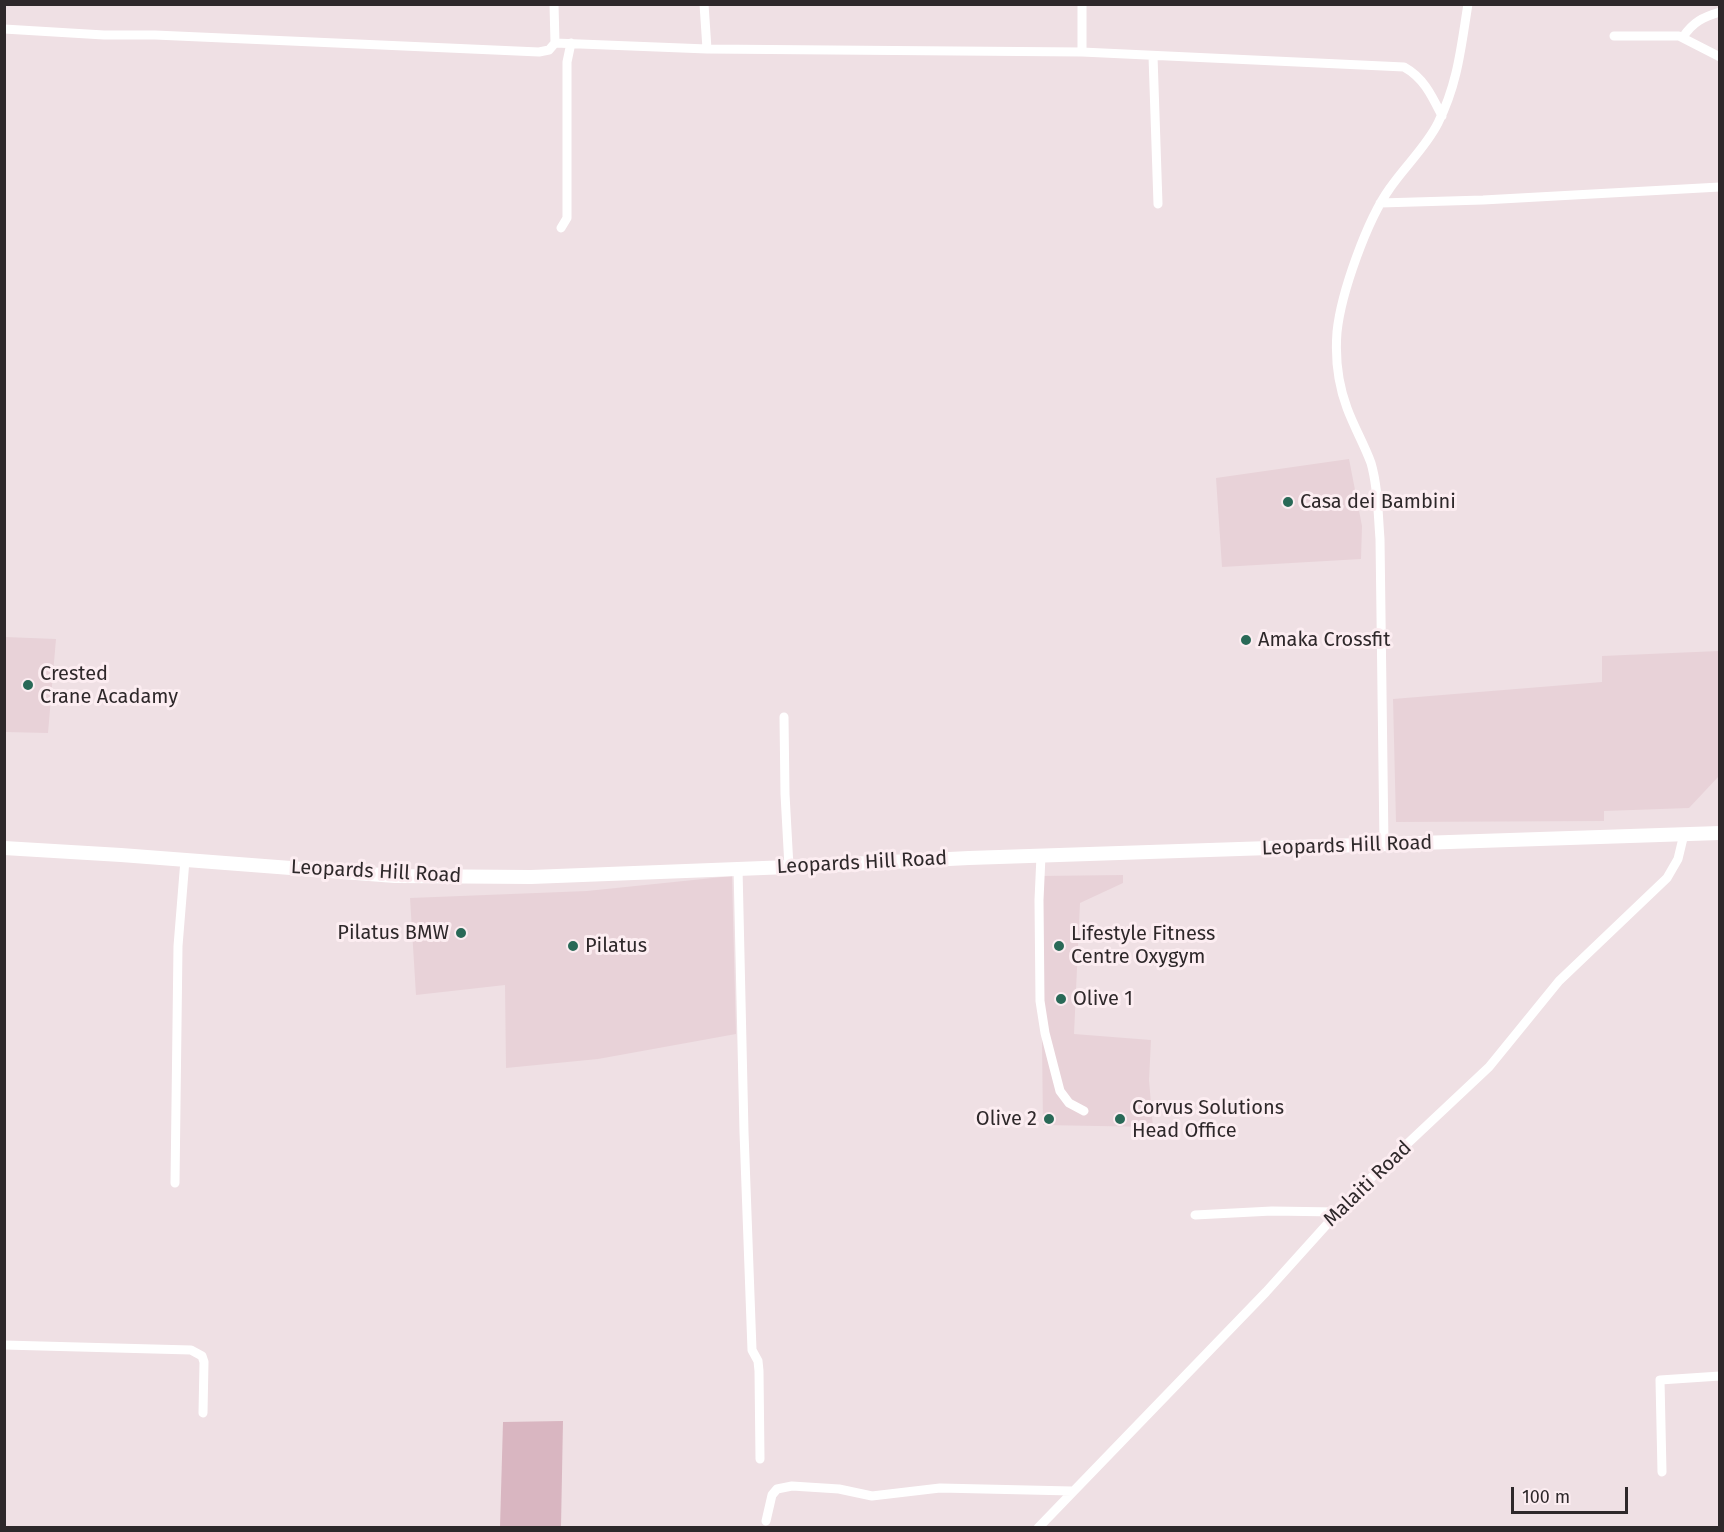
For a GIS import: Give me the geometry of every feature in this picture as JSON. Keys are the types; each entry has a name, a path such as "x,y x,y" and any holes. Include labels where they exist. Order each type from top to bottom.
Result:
{"main road":[{"name":"Leopards Hill Road","path":"4,848 340,873 436,877 531,877 1719,832"}],"street":[{"path":"4,29 539,52 549,50 555,43 554,4"},
{"path":"704,4 707,49"},
{"path":"1082,4 1082,52"},
{"path":"1384,845 1377,498 1371,464 1342,394 1336,354 1337,330 1345,295 1370,223 1380,203 1442,116 1455,85 1468,4"},
{"path":"1683,37 1694,23 1719,12"},
{"path":"1614,36 1683,37 1719,57"},
{"path":"555,43 707,49 1082,52 1404,67 1413,72 1430,91 1442,116"},
{"path":"561,228 567,218 567,62 571,44"},
{"path":"1153,56 1158,204"},
{"path":"1380,203 1483,200 1719,187"},
{"path":"784,717 789,867"},
{"name":"Malaiti Road","path":"1038,1527 1266,1292 1337,1212 1495,1061 1554,987 1667,878 1678,859 1683,834"},
{"path":"1041,856 1040,1001 1060,1091 1069,1103 1084,1111"},
{"path":"175,1183 178,946 185,860"},
{"path":"738,868 752,1350 758,1361 759,1371 760,1459"},
{"path":"1195,1215 1272,1211 1337,1212"},
{"path":"4,1345 191,1350 202,1356 204,1362 203,1413"},
{"path":"1662,1472 1660,1380 1719,1376"},
{"path":"766,1521 772,1495 777,1489 792,1486 839,1489 872,1496 940,1488 1072,1491"}],"shaded area":[{"name":"Casa dei Bambini","path":"1349,459 1362,526 1361,559 1222,567 1216,478"},
{"name":"Crested Crane Acadamy","path":"5,637 56,639 48,733 5,732"},
{"path":"1719,651 1719,776 1689,808 1604,811 1604,821 1396,822 1393,699 1602,682 1602,656"},
{"path":"1123,875 1123,883 1080,903 1074,1034 1151,1040 1149,1080 1153,1127 1043,1125 1040,876"},
{"name":"Pilatus","path":"732,876 736,1034 598,1059 506,1068 505,985 416,995 410,898 587,891"},
{"path":"563,1421 561,1527 500,1527 503,1422"}],"place":[{"name":"Casa dei Bambini","path":"1288,502"},
{"name":"Amaka Crossfit","path":"1246,640"},
{"name":"Crested Crane Acadamy","path":"28,685"},
{"name":"Pilatus BMW","path":"461,933"},
{"name":"Pilatus","path":"573,946"},
{"name":"Lifestyle Fitness Centre Oxygym","path":"1059,946"},
{"name":"Olive 1","path":"1061,999"},
{"name":"Olive 2","path":"1049,1119"},
{"name":"Corvus Solutions Head Office","path":"1120,1119"}]}
